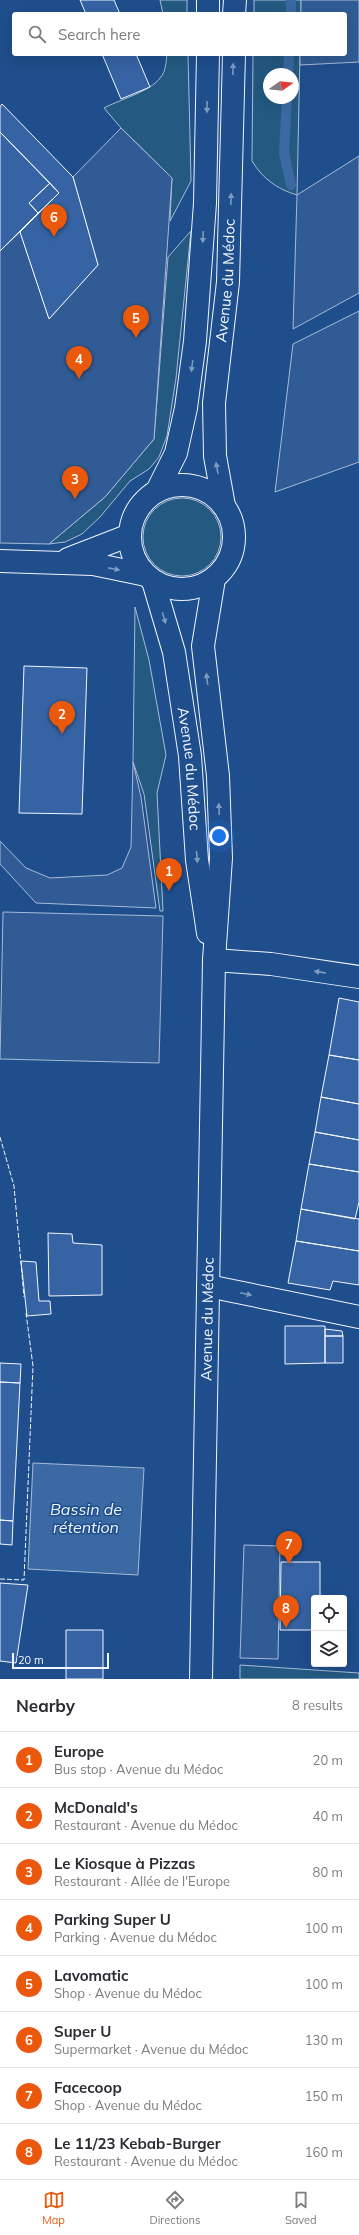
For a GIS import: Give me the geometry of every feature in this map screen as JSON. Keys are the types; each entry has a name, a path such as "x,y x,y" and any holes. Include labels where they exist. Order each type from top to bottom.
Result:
{"main road":[{"path":"208,0 208,12"},
{"path":"234,0 234,12"},
{"name":"Avenue du Médoc","path":"157,491 176,453 186,408 195,341 205,203 208,56"},
{"name":"Avenue du Médoc","path":"224,506 215,456 214,403 228,282 234,56"},
{"path":"0,561 93,564 150,578 168,587 184,589 200,586 214,579 226,566 233,550 234,532 230,515 214,495 201,488 186,484 171,486 157,491 143,502 134,517 130,535 132,550 137,563 150,578"},
{"path":"47,563 73,558 130,535"},
{"name":"Avenue du Médoc","path":"150,578 175,659 190,756 197,860 204,916 214,960"},
{"name":"Avenue du Médoc","path":"201,1679 214,960 221,858 218,776 203,646 214,579"},
{"path":"214,960 272,964 359,978"},
{"path":"208,1286 359,1317"}],"shaded area":[{"path":"160,0 187,0 187,12 163,12"},
{"path":"254,0 301,0 301,12 254,12"},
{"path":"301,0 359,0 359,62 300,65 300,56 347,56 347,12 301,12"},
{"path":"167,56 188,56 191,181 170,221 172,178 121,128 104,108 156,83 162,76"},
{"path":"253,56 300,56 299,101 299,68 263,68 263,104 299,104 297,195 283,190 261,173 252,161"},
{"path":"121,128 172,178 154,439 105,497 49,544 0,543 0,251 20,232 49,319 98,265 73,177"},
{"path":"359,156 359,293 293,329 297,195"},
{"path":"191,231 176,378 167,436 159,457 149,469 130,481 100,517 82,534 65,542 49,544 105,497 154,439 168,257"},
{"path":"359,311 359,462 275,492 293,344"},
{"path":"174,498 190,498 204,504 215,515 221,529 221,545 215,559 204,570 190,576 174,576 160,570 149,559 143,545 143,529 149,515 160,504"},
{"path":"135,607 149,660 166,755 157,793 163,911 160,911 144,794 133,762"},
{"path":"133,762 141,797 156,908 36,903 0,864 0,841 26,868 50,878 107,875 122,868 131,847"},
{"path":"3,912 163,916 159,1063 0,1059"},
{"path":"244,1545 280,1546 278,1659 240,1658"},
{"path":"240,1665 359,1673 359,1679 240,1679"}],"water":[{"name":"Bassin de rétention","path":"33,1463 144,1468 138,1575 28,1569"}],"building":[{"path":"80,0 114,0 119,12 85,12"},
{"path":"103,56 137,56 150,87 121,99"},
{"path":"2,104 73,177 98,265 49,319 20,232 59,193 0,132 0,107"},
{"path":"0,132 50,183 29,203 38,213 0,251"},
{"path":"50,183 59,193 38,213 29,203"},
{"path":"24,666 87,668 82,814 19,813"},
{"path":"339,998 359,1002 359,1060 329,1055"},
{"path":"329,1055 359,1060 359,1104 321,1097"},
{"path":"321,1097 359,1104 359,1140 315,1132"},
{"path":"315,1132 359,1140 359,1172 309,1164"},
{"path":"309,1164 359,1172 359,1202 355,1219 301,1209"},
{"path":"301,1209 359,1219 359,1251 296,1241"},
{"path":"48,1233 72,1234 73,1243 102,1245 102,1295 49,1296"},
{"path":"296,1241 359,1251 359,1285 333,1281 330,1290 288,1283"},
{"path":"21,1261 36,1262 39,1301 50,1301 51,1314 27,1316"},
{"path":"285,1326 325,1326 325,1363 285,1364"},
{"path":"325,1329 342,1331 343,1336 325,1336"},
{"path":"325,1336 343,1336 343,1363 325,1363"},
{"path":"0,1363 21,1364 20,1383 0,1382"},
{"path":"0,1382 20,1383 13,1521 0,1520"},
{"path":"0,1520 13,1521 12,1545 0,1544"},
{"path":"281,1562 320,1562 320,1595 311,1595 311,1630 280,1630"},
{"path":"0,1583 28,1585 16,1663 0,1661"},
{"path":"66,1630 103,1630 103,1679 66,1679"}],"waterway":[{"path":"291,0 291,12"},
{"path":"288,68 289,56"},
{"path":"287,104 284,153 291,185"}],"fence":[{"path":"0,1137 14,1186 24,1297"},
{"path":"0,1579 24,1580 33,1366 26,1313"}],"place":[{"name":"Super U","path":"54,237"},
{"name":"Lavomatic","path":"136,338"},
{"name":"Parking Super U","path":"79,379"},
{"name":"Le Kiosque à Pizzas","path":"75,499"},
{"name":"McDonald's","path":"62,734"},
{"name":"Europe","path":"169,891"},
{"name":"Facecoop","path":"289,1564"},
{"name":"Le 11/23 Kebab-Burger","path":"286,1628"}]}
